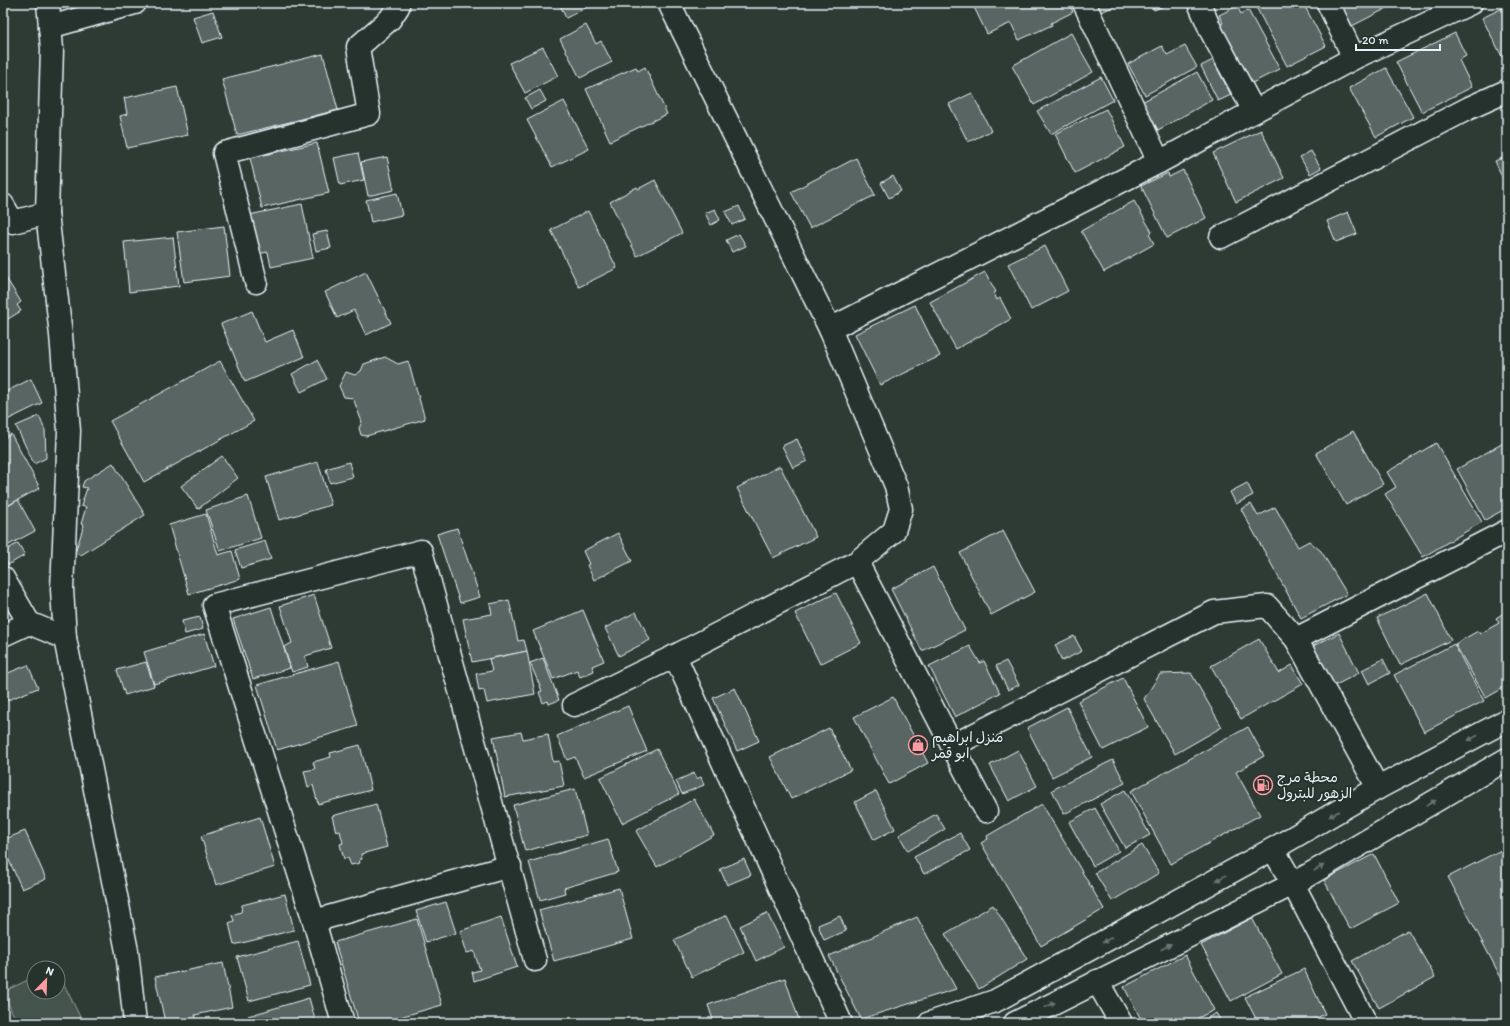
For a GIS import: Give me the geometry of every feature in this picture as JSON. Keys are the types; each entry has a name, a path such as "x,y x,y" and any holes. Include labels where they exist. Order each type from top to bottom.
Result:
{"street":[{"path":"48,3 52,49 47,213 61,335 69,431 62,589 65,638 127,951 136,1023"},
{"path":"50,27 135,3"},
{"path":"256,282 224,153 369,114 358,47 390,19 398,7 397,3"},
{"path":"574,705 675,656 857,562 894,531 901,510 896,486 830,328 669,3"},
{"path":"1084,3 1159,162"},
{"path":"1199,3 1211,31 1254,111"},
{"path":"1328,3 1354,58"},
{"path":"830,328 1159,162 1354,58 1471,3"},
{"path":"1221,236 1469,108 1507,91"},
{"path":"3,205 13,222 47,213"},
{"path":"1296,639 1507,531"},
{"path":"343,1023 314,921 214,605 421,551 535,960"},
{"path":"857,562 986,811"},
{"path":"3,578 29,623 65,638"},
{"path":"952,746 1214,612 1267,606 1296,639 1378,788"},
{"path":"3,635 29,623"},
{"path":"675,656 841,1023"},
{"path":"930,1023 995,1002 1273,849 1378,788 1507,720"},
{"path":"1015,1023 1293,884 1507,759"},
{"path":"1273,849 1366,1023"},
{"path":"314,921 510,866"},
{"path":"1097,981 1121,1023"}],"shaded area":[{"path":"26,981 26,1000 66,1000 66,988 83,1023 17,1023 3,992"}],"building":[{"path":"559,3 595,3 566,18"},
{"path":"972,3 1069,3 1073,12 1051,23 1052,25 1019,40 1011,23 987,34"},
{"path":"1090,3 1121,3 1095,15"},
{"path":"1151,3 1171,3 1154,10"},
{"path":"1258,3 1303,3 1326,46 1287,66 1255,5"},
{"path":"1340,3 1397,3 1352,26"},
{"path":"1237,6 1241,14 1248,10 1280,69 1248,85 1216,27 1223,23 1219,15"},
{"path":"1507,6 1507,66 1482,18"},
{"path":"213,11 222,37 202,43 193,17"},
{"path":"586,25 596,44 601,41 612,62 580,78 560,39"},
{"path":"1071,33 1093,72 1034,105 1012,66"},
{"path":"1455,33 1466,56 1459,60 1472,87 1422,112 1396,62"},
{"path":"1162,46 1167,55 1185,46 1197,67 1145,95 1128,64"},
{"path":"543,47 558,76 525,93 509,63"},
{"path":"323,54 338,110 237,135 222,79"},
{"path":"1213,60 1231,95 1218,101 1201,66"},
{"path":"636,67 638,71 645,67 667,114 610,141 586,89"},
{"path":"1386,68 1413,117 1376,137 1349,88"},
{"path":"1197,72 1212,100 1158,130 1142,102"},
{"path":"1101,77 1113,100 1051,134 1037,111"},
{"path":"177,87 188,135 127,148 120,116 127,114 124,98"},
{"path":"540,90 546,101 531,109 525,98"},
{"path":"972,93 991,131 968,142 949,104"},
{"path":"564,101 589,149 552,167 527,120"},
{"path":"1106,109 1125,147 1075,173 1055,134"},
{"path":"1261,130 1284,178 1236,202 1213,153"},
{"path":"317,143 329,193 262,208 250,158"},
{"path":"1311,151 1321,168 1310,174 1300,157"},
{"path":"358,153 364,180 340,185 334,158"},
{"path":"1507,156 1507,177 1503,179 1495,161"},
{"path":"387,157 394,190 368,196 361,162"},
{"path":"856,158 875,195 810,228 791,192"},
{"path":"1183,170 1206,218 1167,238 1141,186 1168,173 1169,177"},
{"path":"893,176 901,191 889,198 881,183"},
{"path":"655,180 682,233 637,256 610,202 637,187 638,189"},
{"path":"397,193 402,215 371,222 366,200"},
{"path":"1134,201 1152,232 1149,234 1154,244 1104,272 1081,231"},
{"path":"302,204 313,258 271,267 268,252 252,255 244,216"},
{"path":"739,206 745,219 732,225 725,212"},
{"path":"715,209 720,220 711,225 705,213"},
{"path":"588,211 617,268 579,287 551,230"},
{"path":"1348,212 1357,234 1336,242 1327,221"},
{"path":"224,226 230,276 184,282 177,232"},
{"path":"327,231 331,248 316,251 312,234"},
{"path":"739,234 746,246 732,252 726,240"},
{"path":"173,237 179,286 129,292 124,242"},
{"path":"1045,246 1068,291 1031,310 1008,264"},
{"path":"366,272 391,323 366,335 354,310 337,318 325,292"},
{"path":"985,272 996,292 994,293 997,300 1000,298 1011,319 956,349 930,302"},
{"path":"3,273 21,302 17,305 21,311 3,322"},
{"path":"915,305 940,356 880,385 855,334"},
{"path":"252,311 265,342 293,330 304,357 245,382 221,324"},
{"path":"385,357 398,364 408,361 425,419 366,436 361,435 359,428 362,422 353,398 344,397 339,386 346,372 355,375 361,371 364,364"},
{"path":"317,360 327,379 301,392 292,374"},
{"path":"220,361 254,421 144,482 110,421"},
{"path":"31,379 42,403 3,422 3,393"},
{"path":"39,416 45,430 46,458 34,464 16,426"},
{"path":"1353,431 1383,484 1346,505 1316,453"},
{"path":"11,434 40,488 3,508 3,439"},
{"path":"797,439 807,461 793,468 782,446"},
{"path":"1507,441 1507,508 1485,520 1457,469"},
{"path":"1436,443 1482,522 1423,557 1385,494 1396,487 1387,472"},
{"path":"222,456 238,478 198,509 181,486"},
{"path":"318,462 331,505 279,520 266,477"},
{"path":"349,462 353,477 330,483 326,469"},
{"path":"113,463 145,515 81,555 75,553 84,525 81,524 86,507 81,506 87,488 82,487 84,481"},
{"path":"780,466 816,537 773,558 737,488"},
{"path":"1247,483 1253,495 1236,504 1230,492"},
{"path":"248,496 261,538 220,551 206,510"},
{"path":"18,500 35,531 3,548 3,509"},
{"path":"1251,504 1258,516 1275,507 1298,547 1309,541 1321,551 1347,594 1301,618 1241,509"},
{"path":"206,514 218,555 232,551 240,579 189,594 169,525"},
{"path":"457,528 480,597 460,603 437,534"},
{"path":"1003,531 1035,592 991,615 960,553"},
{"path":"618,533 632,561 594,580 587,565 589,564 583,551"},
{"path":"265,541 271,559 241,568 235,550"},
{"path":"18,543 25,555 8,565 3,556 3,552"},
{"path":"933,567 965,630 922,651 891,589"},
{"path":"836,593 861,643 820,664 795,613"},
{"path":"1428,593 1451,640 1400,665 1377,618"},
{"path":"314,595 331,648 305,656 308,667 292,672 284,647 292,643 280,606"},
{"path":"509,600 518,641 524,640 527,651 472,662 463,619 492,614 490,604"},
{"path":"271,607 290,668 253,679 233,619"},
{"path":"583,610 604,661 592,666 594,671 580,677 577,670 553,679 533,631"},
{"path":"1507,611 1507,686 1486,698 1455,644 1478,631 1480,634 1499,623 1496,618"},
{"path":"636,612 650,640 619,656 605,628"},
{"path":"200,617 203,629 185,634 182,621"},
{"path":"1339,633 1359,673 1332,687 1311,647"},
{"path":"204,634 214,666 154,684 144,652"},
{"path":"1074,636 1082,651 1062,661 1055,645"},
{"path":"1259,639 1279,673 1292,665 1303,684 1241,719 1211,666"},
{"path":"1454,644 1484,701 1424,732 1394,675"},
{"path":"970,646 980,663 984,661 1000,693 955,717 929,666"},
{"path":"527,651 535,694 487,703 484,690 479,691 476,674 492,671 489,659"},
{"path":"543,658 559,700 549,704 548,701 543,703 539,692 542,691 530,663"},
{"path":"1383,659 1390,673 1369,684 1362,670"},
{"path":"339,661 358,726 277,750 257,685"},
{"path":"1006,661 1019,685 1008,690 996,666"},
{"path":"146,662 154,686 125,695 117,670"},
{"path":"28,665 38,688 3,702 3,675"},
{"path":"1191,673 1222,727 1175,754 1144,699 1160,674"},
{"path":"1123,678 1148,727 1103,750 1078,701"},
{"path":"735,688 759,741 737,751 713,698"},
{"path":"893,697 928,763 889,784 854,717"},
{"path":"628,706 647,751 584,777 575,757 567,760 557,736"},
{"path":"1067,707 1092,757 1052,777 1027,728"},
{"path":"1248,727 1264,756 1236,772 1260,815 1171,864 1131,791"},
{"path":"829,728 851,770 791,799 770,757"},
{"path":"521,732 523,739 548,734 553,762 559,761 564,786 505,797 493,737"},
{"path":"360,745 371,790 318,804 313,785 308,787 304,771 315,769 313,762 331,757 330,753"},
{"path":"657,749 679,794 622,823 600,778"},
{"path":"1018,750 1037,786 1009,801 990,765"},
{"path":"1113,760 1125,783 1064,814 1052,790"},
{"path":"694,773 696,779 701,777 704,785 682,794 676,781"},
{"path":"575,789 587,835 525,851 513,805"},
{"path":"1125,790 1150,835 1125,848 1100,804"},
{"path":"876,791 895,829 874,840 855,802"},
{"path":"694,799 714,835 657,867 636,831"},
{"path":"376,804 387,847 361,854 362,859 359,860 360,863 351,865 348,858 344,859 340,844 343,843 340,831 336,832 332,816"},
{"path":"1042,804 1104,909 1041,946 981,843 988,839 987,836"},
{"path":"1095,808 1119,851 1093,866 1069,822"},
{"path":"936,814 945,829 908,851 899,835"},
{"path":"260,817 275,867 216,885 201,836"},
{"path":"25,831 46,879 22,889 3,847 3,840"},
{"path":"960,833 970,850 924,874 914,857"},
{"path":"608,839 618,872 564,888 565,893 540,900 529,862"},
{"path":"1142,845 1159,873 1112,901 1095,873"},
{"path":"1507,847 1507,989 1448,877"},
{"path":"1374,854 1399,903 1350,929 1324,880"},
{"path":"744,859 751,875 727,885 720,869"},
{"path":"619,888 633,939 554,961 539,910"},
{"path":"285,894 294,930 234,945 229,923 234,921 232,915 241,912 242,905"},
{"path":"446,902 456,933 426,942 416,911"},
{"path":"993,905 1027,959 979,989 945,934"},
{"path":"767,913 784,947 756,961 740,926"},
{"path":"727,915 744,952 692,977 674,940"},
{"path":"840,916 846,931 824,940 818,925"},
{"path":"501,917 517,967 474,981 472,972 480,970 474,951 467,953 460,931"},
{"path":"917,917 956,989 861,1019 829,956"},
{"path":"1252,918 1282,974 1231,1001 1201,945"},
{"path":"417,919 442,1005 379,1023 359,1023 335,942"},
{"path":"1408,930 1435,977 1379,1008 1352,961"},
{"path":"298,941 310,985 249,1001 237,957"},
{"path":"1185,955 1214,1010 1188,1023 1143,1023 1124,987"},
{"path":"3,957 9,968 3,972"},
{"path":"223,963 232,1007 195,1015 197,1023 184,1023 182,1018 165,1022 155,977"},
{"path":"1304,969 1325,1014 1306,1023 1258,1023 1245,997"},
{"path":"785,978 800,1023 714,1023 708,1005"},
{"path":"309,998 316,1023 250,1023 248,1016"},
{"path":"1216,1013 1222,1023 1204,1023 1202,1021"}],"place":[{"name":"منزل ابراهيم ابو قمر","path":"918,745"},
{"name":"محطة مرج الزهور للبترول","path":"1263,785"}]}
